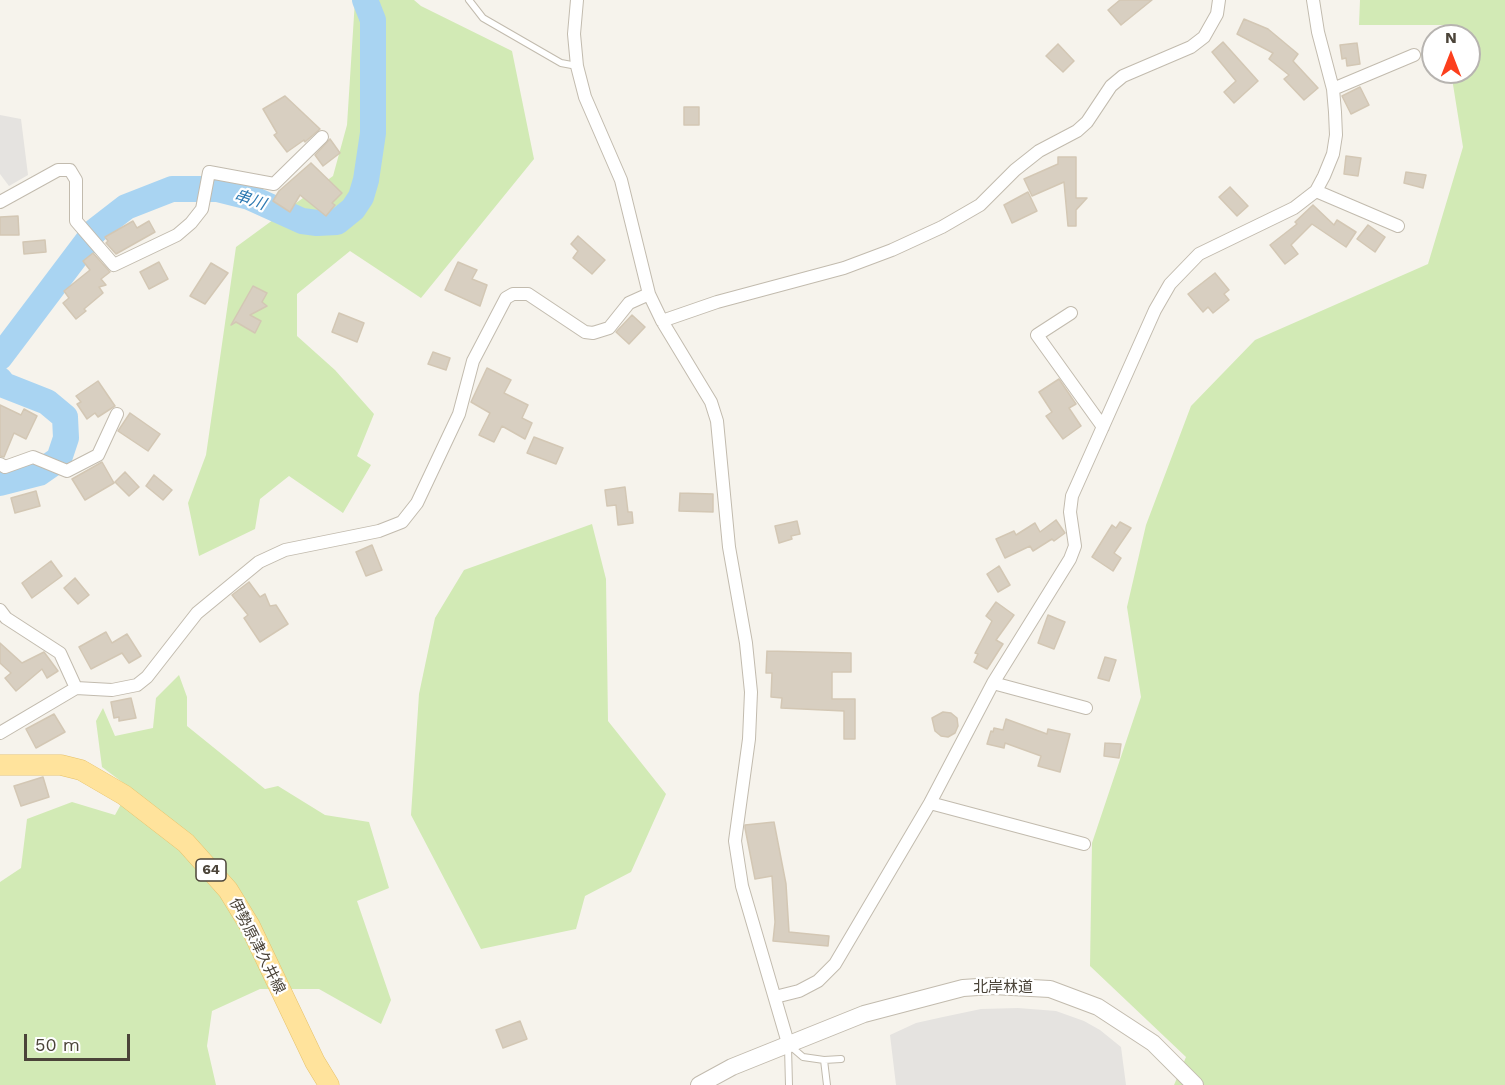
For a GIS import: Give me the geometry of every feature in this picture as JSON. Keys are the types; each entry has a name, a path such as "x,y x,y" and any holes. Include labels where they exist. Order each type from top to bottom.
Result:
{"main road":[{"name":"伊勢原津久井線","path":"0,765 62,765 81,770 124,795 186,843 228,890 249,926 315,1062 329,1085"}],"street":[{"path":"577,0 574,34 577,66 585,97 621,180 649,294 662,321 711,402 717,422 729,547 746,643 751,692 749,739 735,841 742,885 788,1043"},
{"path":"662,321 717,302 844,268 892,250 942,227 980,205 1039,150 1077,131 1087,122 1111,86 1123,76 1191,47 1204,37 1217,14 1219,0"},
{"path":"775,997 799,991 818,981 835,964 930,803 993,683 1070,559 1075,546 1070,512 1072,496 1155,310 1183,268 1199,254 1294,208 1316,191 1333,154 1336,135 1333,89 1318,32 1313,0"},
{"path":"1333,89 1414,55"},
{"path":"0,201 58,170 70,170 76,180 76,221 114,265 177,236 202,209 209,172 274,184 322,137"},
{"path":"1316,191 1398,226"},
{"path":"0,733 76,688 112,690 137,685 147,677 197,613 259,562 285,550 379,531 402,522 417,503 427,483 459,414 474,361 507,298 513,294 528,294 585,332 593,333 609,328 629,303 649,294"},
{"path":"1071,313 1037,335 1103,427"},
{"path":"0,464 5,467 33,457 67,471 98,454 117,414"},
{"path":"0,610 6,618 60,652 76,688"},
{"path":"993,683 1086,708"},
{"path":"930,803 1084,844"},
{"name":"北岸林道","path":"699,1085 732,1067 864,1014 963,988 1023,986 1050,989 1098,1007 1153,1043 1195,1085"}],"lane":[{"path":"469,0 483,18 561,63 577,66"},
{"path":"788,1043 803,1057 824,1060 841,1059"},
{"path":"788,1043 789,1085"},
{"path":"824,1060 827,1085"}],"green space":[{"path":"355,0 414,0 421,6 512,51 534,159 421,298 350,251 297,294 297,336 335,370 374,414 357,456 371,465 343,513 289,476 260,499 255,529 199,556 188,503 206,455 236,247 333,176 347,125"},
{"path":"1360,0 1505,0 1505,1085 1174,1085 1186,1057 1090,966 1092,843 1141,697 1127,607 1146,525 1191,406 1255,340 1428,264 1463,147 1453,84 1481,84 1481,24 1359,25"},
{"path":"592,524 606,579 608,721 666,794 631,872 585,896 576,929 481,949 411,815 419,694 435,618 464,570"},
{"path":"179,675 187,697 187,726 265,789 278,786 325,815 369,822 389,888 357,901 391,1000 381,1024 319,989 260,989 212,1011 207,1046 216,1085 0,1085 0,882 21,868 27,819 72,802 115,815 130,788 102,767 96,721 103,708 115,736 153,728 156,698"}],"shaded area":[{"path":"0,115 21,119 28,175 9,186 0,174"},
{"path":"1018,1008 1056,1011 1084,1021 1100,1030 1121,1047 1126,1085 896,1085 890,1035 916,1023 943,1017 981,1009"}],"building":[{"path":"1120,0 1152,0 1121,25 1108,10"},
{"path":"1244,19 1268,29 1298,54 1293,61 1318,88 1304,100 1284,79 1289,75 1269,59 1273,53 1237,34"},
{"path":"1223,42 1258,81 1234,103 1224,92 1236,81 1212,52"},
{"path":"1357,43 1360,64 1347,66 1346,58 1342,59 1340,45"},
{"path":"1058,44 1074,61 1063,72 1046,56"},
{"path":"1360,87 1369,105 1351,114 1342,96"},
{"path":"285,96 320,129 305,142 304,140 287,152 274,135 277,133 263,109"},
{"path":"684,107 699,107 699,125 684,125"},
{"path":"330,139 340,153 323,166 315,155"},
{"path":"1346,156 1361,158 1358,176 1344,174"},
{"path":"1058,157 1076,157 1076,198 1087,198 1076,210 1076,226 1068,226 1064,182 1032,196 1024,179 1058,164"},
{"path":"311,163 342,193 332,203 335,205 326,216 300,195 290,212 273,201 279,191"},
{"path":"1406,172 1426,175 1423,188 1404,183"},
{"path":"1230,187 1248,206 1237,216 1219,197"},
{"path":"1028,192 1037,211 1012,223 1004,205"},
{"path":"1313,205 1334,225 1337,220 1356,232 1346,247 1312,224 1291,245 1298,254 1285,264 1270,245 1297,224 1295,222"},
{"path":"18,216 19,235 0,235 0,217"},
{"path":"133,221 137,228 149,221 155,232 116,254 106,243 108,241 105,237"},
{"path":"1368,225 1385,237 1375,252 1357,239"},
{"path":"578,236 605,260 592,274 573,258 578,251 571,244"},
{"path":"45,240 46,252 24,254 23,242"},
{"path":"93,253 110,272 101,279 106,285 99,287 103,293 76,319 63,303 69,298 64,291 90,270 83,261"},
{"path":"159,262 168,279 149,289 140,272"},
{"path":"458,262 477,270 472,279 487,285 480,306 445,290"},
{"path":"211,263 228,273 205,304 190,296"},
{"path":"1215,273 1229,290 1224,294 1229,300 1213,313 1208,307 1203,312 1188,294"},
{"path":"253,286 267,293 262,302 267,306 250,315 261,321 255,333 236,322 231,325"},
{"path":"339,313 364,323 357,342 332,332"},
{"path":"632,315 645,327 629,344 616,332"},
{"path":"433,352 450,358 446,370 428,364"},
{"path":"487,368 511,380 504,393 528,405 522,418 532,423 525,439 502,426 494,442 479,435 490,413 471,402"},
{"path":"1059,379 1076,404 1069,408 1081,426 1063,439 1046,416 1052,412 1039,392"},
{"path":"98,381 115,406 98,417 95,413 87,419 77,404 81,402 76,396"},
{"path":"0,405 21,415 24,409 37,416 26,439 14,433 4,457 0,456"},
{"path":"130,413 160,434 148,451 118,431"},
{"path":"534,437 563,448 556,464 527,453"},
{"path":"102,462 114,483 85,500 72,479"},
{"path":"125,472 139,487 129,496 115,482"},
{"path":"154,475 172,490 163,500 146,486"},
{"path":"625,487 628,512 632,512 633,523 618,525 616,505 607,506 605,490"},
{"path":"36,491 40,506 15,513 11,498"},
{"path":"680,493 713,494 713,512 679,511"},
{"path":"1056,520 1065,533 1033,551 1030,546 1005,558 996,539 1014,531 1016,535 1035,523 1040,532"},
{"path":"797,521 800,534 779,543 775,526"},
{"path":"1120,522 1131,528 1114,553 1121,558 1113,571 1092,557 1112,525 1116,528"},
{"path":"372,545 382,570 366,576 356,552"},
{"path":"51,561 62,576 32,598 22,583"},
{"path":"999,566 1010,585 998,592 987,574"},
{"path":"75,578 89,595 78,604 64,588"},
{"path":"249,582 260,597 265,594 270,606 276,605 288,624 260,642 244,618 248,615 232,595"},
{"path":"996,602 1014,615 996,640 1003,644 987,669 974,662 978,654 975,653 992,621 986,616"},
{"path":"1048,615 1065,622 1054,649 1038,643"},
{"path":"106,632 112,643 127,634 141,656 129,663 122,653 91,669 79,647"},
{"path":"0,643 22,663 44,652 58,671 47,678 42,669 16,691 5,678 11,673 0,663"},
{"path":"767,651 851,653 851,672 832,672 832,699 855,699 855,739 844,739 844,711 781,708 782,698 771,697 772,673 766,673"},
{"path":"1105,657 1116,660 1109,681 1098,678"},
{"path":"131,698 136,718 119,721 119,717 114,718 111,702"},
{"path":"943,712 951,713 957,718 958,726 955,733 948,737 941,736 935,731 932,718"},
{"path":"54,714 65,732 36,748 26,729"},
{"path":"1006,719 1047,734 1048,729 1070,734 1060,772 1038,766 1041,756 1005,743 1004,748 987,744 991,731 993,732 994,728 1003,730"},
{"path":"1105,743 1121,744 1119,758 1104,756"},
{"path":"43,777 49,797 21,806 14,786"},
{"path":"774,822 786,884 789,932 829,936 828,946 773,941 775,922 772,876 755,879 745,825"},
{"path":"520,1021 527,1039 503,1048 496,1030"}],"waterway":[{"name":"串川","path":"0,357 95,231 126,207 172,189 217,189 249,197 302,221 337,222 353,209 361,197 366,180 373,133 373,20 365,0"},
{"name":"串川","path":"0,380 4,385 47,402 65,417 66,438 59,459 39,473 0,483"}]}
